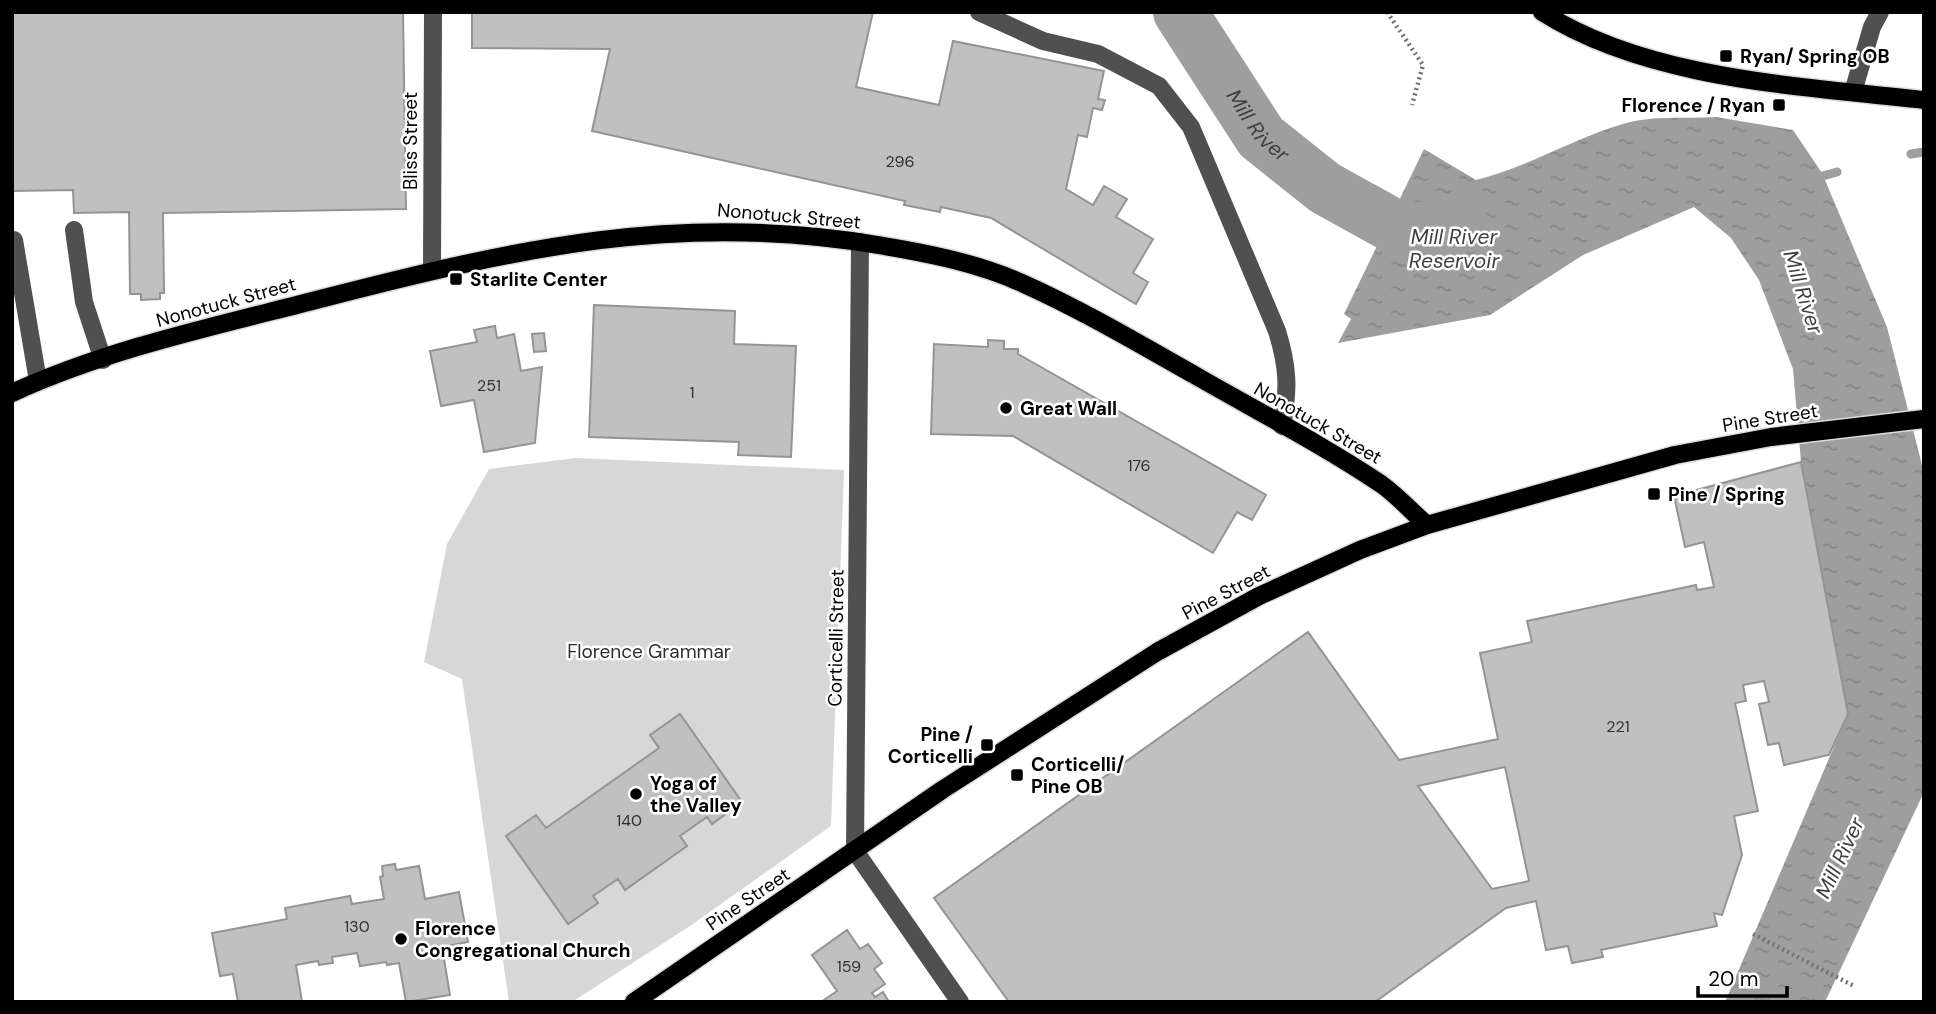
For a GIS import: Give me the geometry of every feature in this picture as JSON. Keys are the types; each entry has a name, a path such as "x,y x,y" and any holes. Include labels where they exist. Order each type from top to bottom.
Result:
{"main road":[{"path":"1542,12 1586,36 1629,52 1763,81 1924,100"},
{"name":"Nonotuck Street","path":"12,393 38,381 178,335 432,270 611,237 709,230 793,233 860,242 961,262 1023,283 1126,337 1384,486 1427,525"},
{"name":"Pine Street","path":"634,1002 953,782 1157,652 1259,596 1360,550 1427,525 1675,455 1771,437 1919,420"}],"street":[{"name":"Bliss Street","path":"432,270 433,12"},
{"path":"979,12 1043,41 1098,54 1129,69 1159,86 1191,127 1278,331 1288,365 1287,397 1282,426"},
{"path":"1853,92 1872,27 1880,12"},
{"path":"74,230 85,302 103,360"},
{"path":"15,240 38,381"},
{"name":"Corticelli Street","path":"855,851 860,242"},
{"path":"855,851 960,1002"}],"path":[{"path":"1387,12 1423,65 1412,105"},
{"path":"1753,934 1854,986"}],"green space":[{"name":"Florence Grammar","path":"576,458 844,470 831,826 690,926 572,1002 509,1002 462,679 424,662 447,544 489,469"}],"water":[{"name":"Mill River Reservoir","path":"1716,117 1793,130 1822,173 1887,327 1924,473 1924,792 1825,1002 1725,1002 1848,714 1801,462 1793,369 1759,280 1731,238 1694,207 1583,255 1490,315 1338,343 1351,319 1344,314 1424,149 1476,180 1634,121"}],"building":[{"path":"12,12 403,12 406,209 163,213 164,293 160,293 160,299 141,300 141,294 130,294 129,212 74,213 73,190 12,191"},
{"path":"472,12 873,12 856,87 939,105 953,41 1104,71 1098,99 1105,100 1102,110 1093,108 1087,137 1078,135 1066,189 1093,205 1104,186 1127,199 1116,217 1153,239 1133,273 1148,282 1136,304 991,218 941,207 940,212 904,205 905,201 592,131 610,49 472,48"},
{"path":"594,305 735,311 734,344 796,346 791,457 738,455 739,442 589,437"},
{"path":"495,326 497,338 514,334 521,371 542,367 535,443 484,452 474,400 441,406 430,351 477,342 474,330"},
{"path":"544,333 546,351 534,352 532,334"},
{"path":"988,340 1004,341 1004,349 1018,349 1018,354 1266,495 1252,520 1237,512 1213,553 1013,436 931,434 934,344 988,347"},
{"path":"1801,462 1848,714 1829,755 1784,765 1779,743 1768,745 1759,704 1769,702 1764,681 1743,685 1746,701 1735,703 1758,811 1734,816 1742,855 1722,915 1714,913 1717,926 1601,950 1603,957 1572,963 1568,946 1546,950 1536,901 1506,908 1375,1002 1009,1002 934,898 1308,632 1399,760 1498,739 1480,653 1532,642 1527,621 1696,585 1697,590 1714,587 1704,542 1685,547 1674,496","holes":["1505,767 1529,881 1492,889 1418,786"]},
{"path":"680,714 742,802 712,824 707,817 680,836 687,846 625,890 618,879 593,896 598,903 568,924 506,836 536,815 546,828 659,748 650,735"},
{"path":"395,864 396,870 419,866 425,899 459,892 468,942 442,947 450,995 406,1002 399,963 360,966 357,953 332,957 333,963 319,965 318,961 296,965 302,1002 238,1002 233,974 220,976 212,933 287,919 285,908 350,896 352,904 384,899 380,877 383,876 382,866"},
{"path":"847,930 860,949 868,944 882,963 874,969 885,984 872,993 875,997 883,992 889,1002 821,1002 837,991 812,955"}],"waterway":[{"name":"Mill River","path":"1180,12 1261,137 1325,188 1401,230 1462,226"},
{"path":"1911,154 1924,152"},
{"path":"1812,179 1837,172"}],"place":[{"name":"Ryan/ Spring OB","path":"1726,56"},
{"name":"Florence / Ryan","path":"1779,105"},
{"name":"Starlite Center","path":"456,279"},
{"name":"Great Wall","path":"1006,408"},
{"name":"Pine / Spring","path":"1654,494"},
{"name":"Pine / Corticelli","path":"987,745"},
{"name":"Corticelli/ Pine OB","path":"1017,775"},
{"name":"Yoga of the Valley","path":"636,794"},
{"name":"Florence Congregational Church","path":"401,939"}]}
